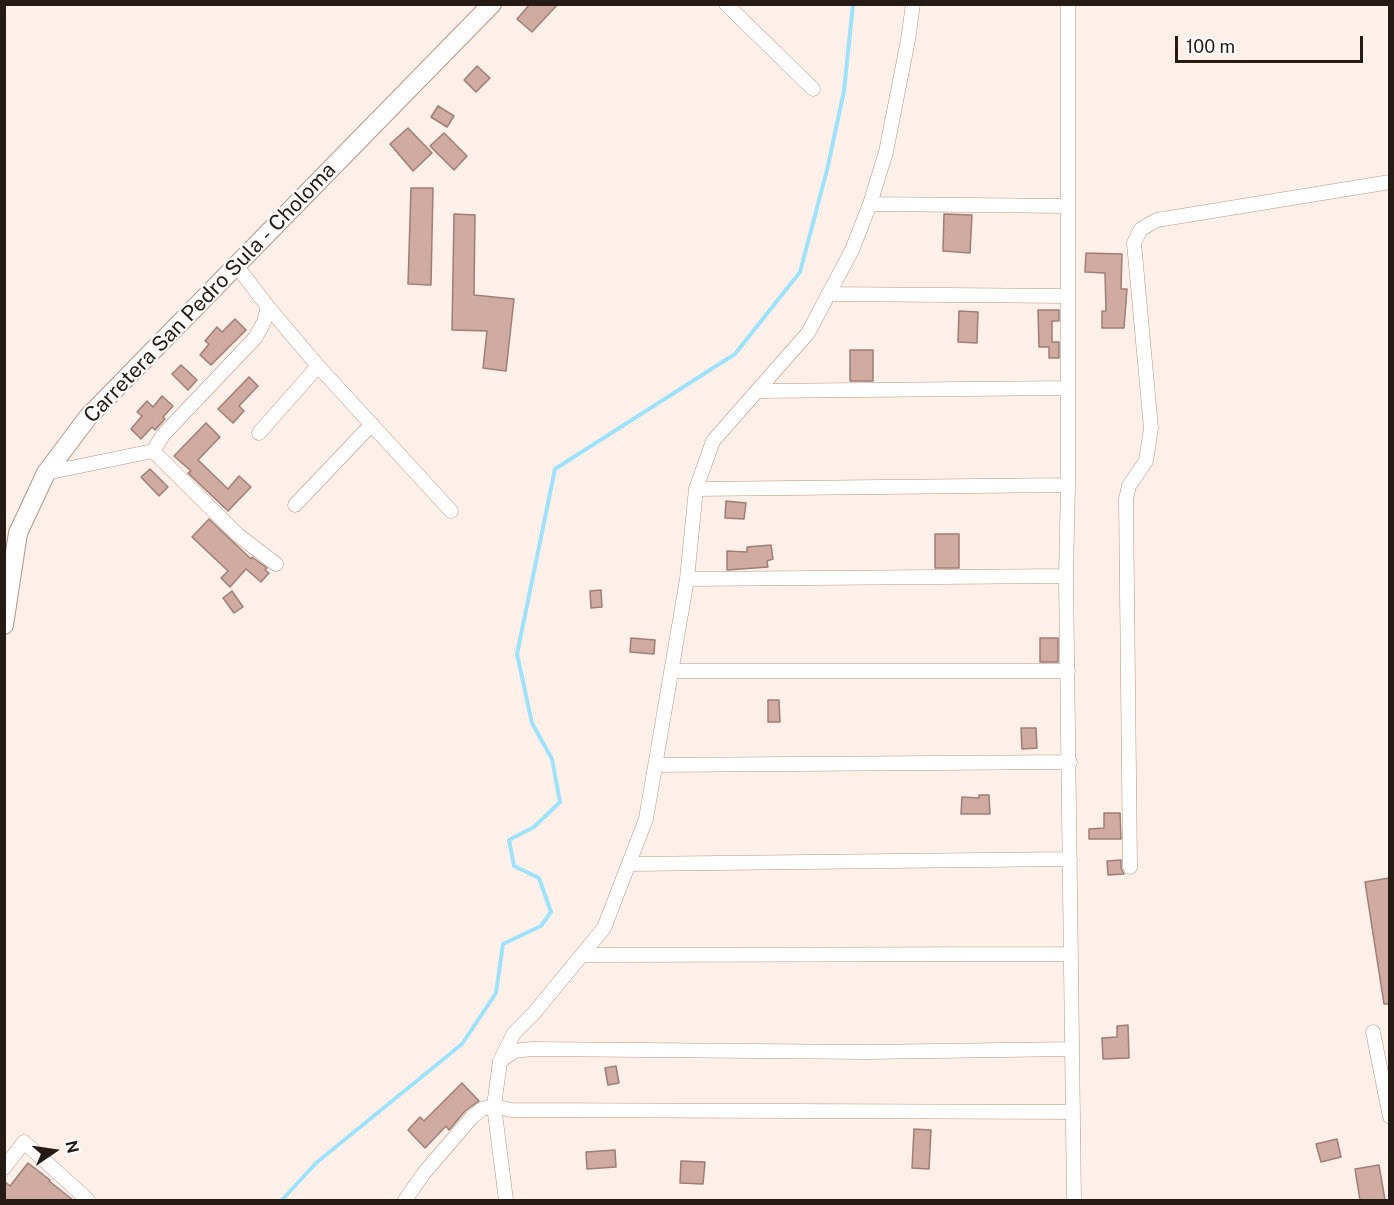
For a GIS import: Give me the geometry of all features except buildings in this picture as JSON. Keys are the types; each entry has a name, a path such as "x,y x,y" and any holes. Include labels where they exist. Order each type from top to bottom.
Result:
{"main road":[{"name":"Carretera San Pedro Sula - Choloma","path":"4,625 8,564 18,532 46,473 88,417 492,4"}],"street":[{"path":"726,4 813,89"},
{"path":"506,1200 494,1106 500,1061 514,1033 534,1013 604,928 646,819 687,579 696,489 712,441 759,391 808,333 852,250 870,204 886,152 913,4"},
{"path":"1068,4 1066,576 1074,1200"},
{"path":"1130,867 1126,499 1129,486 1146,461 1151,428 1134,243 1141,229 1157,220 1389,182"},
{"path":"870,204 1068,206"},
{"path":"236,265 318,366 451,512"},
{"path":"828,294 1068,296"},
{"path":"46,473 153,451 163,435 255,338 264,322 268,307"},
{"path":"259,433 318,366"},
{"path":"759,391 1068,388"},
{"path":"295,505 372,423"},
{"path":"153,451 238,535 276,564"},
{"path":"696,489 1068,484"},
{"path":"687,579 1066,576"},
{"path":"671,671 1068,671"},
{"path":"656,765 1070,762"},
{"path":"629,864 1070,859"},
{"path":"582,955 1071,954"},
{"path":"1373,1032 1389,1117"},
{"path":"500,1061 514,1051 531,1049 867,1052 1072,1049"},
{"path":"405,1200 424,1173 472,1117 482,1109 494,1106 511,1110 1072,1112"},
{"path":"4,1168 24,1142 88,1200"}],"waterway":[{"path":"282,1200 316,1163 462,1044 496,993 503,944 541,926 551,912 539,878 514,866 509,840 534,827 560,802 552,759 532,723 517,654 555,469 735,354 800,272 827,170 844,91 853,4"}]}
